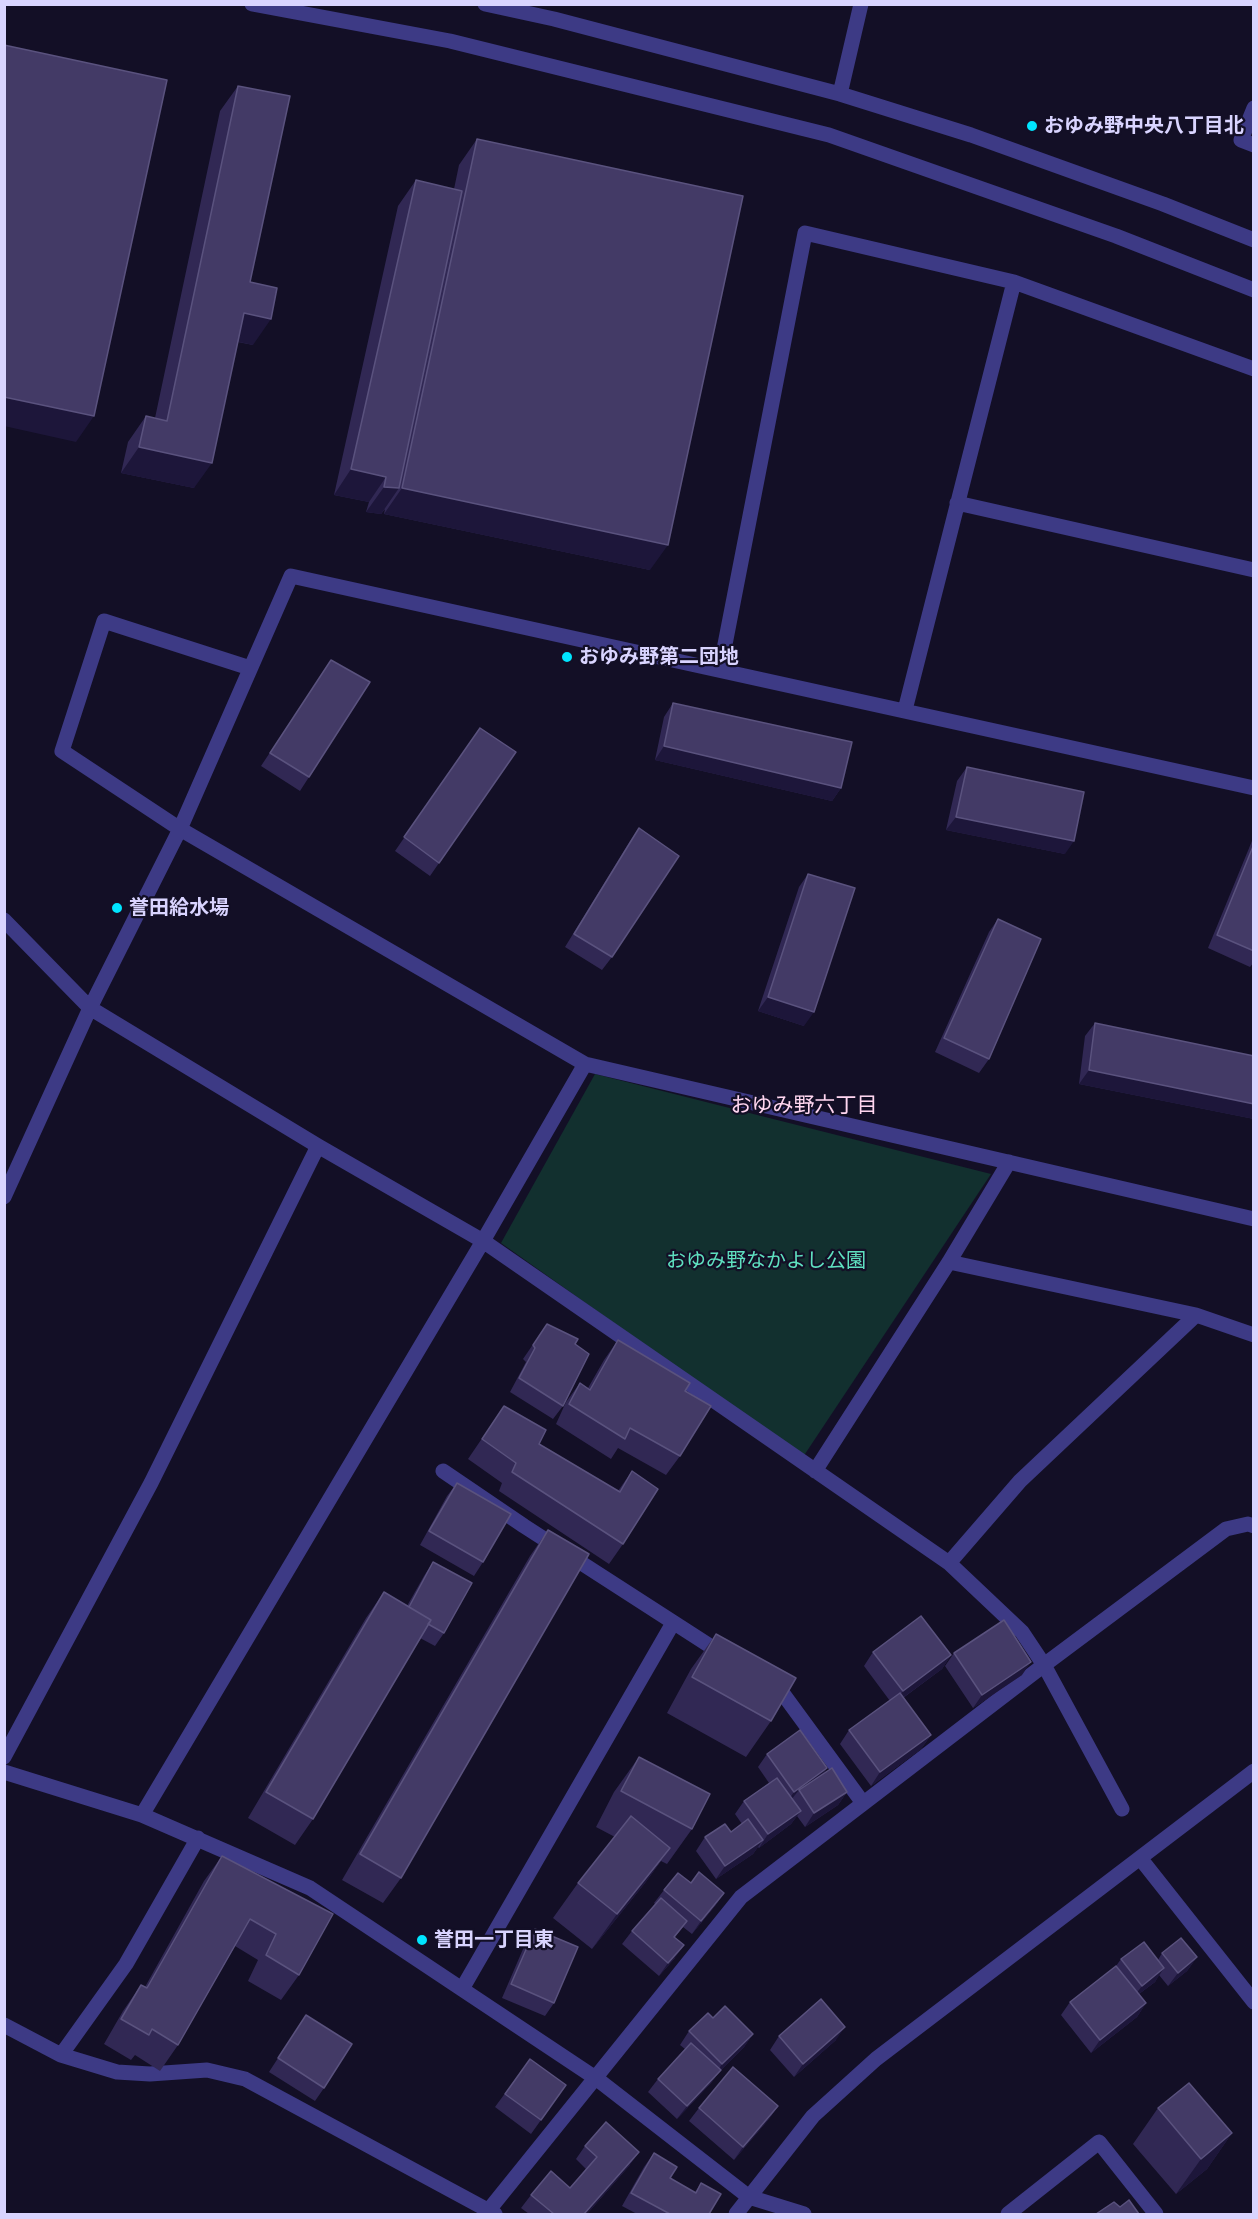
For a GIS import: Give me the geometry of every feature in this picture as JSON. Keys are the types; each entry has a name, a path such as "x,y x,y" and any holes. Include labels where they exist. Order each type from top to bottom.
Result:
{"street":[{"path":"252,4 450,41 829,135 1116,236 1254,290"},
{"path":"485,4 554,19 840,94 981,139 1163,204 1254,240"},
{"path":"840,94 861,4"},
{"path":"1254,108 1241,140 1254,145"},
{"path":"720,670 805,233 1014,282 1254,369"},
{"path":"905,710 1014,282"},
{"path":"957,503 1254,570"},
{"path":"4,1197 90,1008 180,829 291,576 1254,788"},
{"path":"250,668 104,621 62,751 180,829 585,1064 1254,1219"},
{"path":"4,920 90,1008 318,1146 483,1241 949,1563 1022,1632 1044,1665 1122,1809"},
{"path":"142,1815 483,1241 585,1064"},
{"path":"4,1756 151,1483 318,1146"},
{"path":"815,1471 949,1262 1009,1162"},
{"path":"949,1262 1196,1315 1254,1335"},
{"path":"949,1563 1020,1481 1196,1315"},
{"path":"443,1471 732,1660"},
{"path":"4,2025 61,2055 117,2072 150,2074 207,2070 245,2079 492,2212 741,1897 1226,1529 1248,1524 1254,1526"},
{"path":"462,1989 673,1623"},
{"path":"761,1678 781,1691 863,1803"},
{"path":"736,2214 813,2116 876,2059 1254,1771"},
{"path":"4,1772 142,1815 310,1888 597,2079 749,2197 804,2214"},
{"path":"61,2055 126,1964 198,1838"},
{"path":"1140,1858 1254,2002"},
{"path":"1008,2214 1099,2142 1156,2214"}],"green space":[{"name":"おゆみ野なかよし公園","path":"595,1074 991,1174 803,1457 501,1243"}],"building":[{"path":"4,45 167,80 94,416 4,397"},
{"path":"238,86 290,96 250,282 277,288 271,319 244,313 212,463 139,447 146,416 167,421"},
{"path":"477,139 743,196 668,545 402,488"},
{"path":"416,180 462,191 399,488 384,487 386,477 351,469"},
{"path":"331,660 370,682 309,777 270,753"},
{"path":"673,703 852,742 841,788 664,746"},
{"path":"480,728 516,752 439,863 404,837"},
{"path":"967,767 1084,792 1074,841 956,817"},
{"path":"639,828 679,856 612,957 574,934"},
{"path":"1254,844 1254,951 1217,935"},
{"path":"808,874 855,888 814,1012 768,997"},
{"path":"998,919 1041,939 989,1059 944,1038"},
{"path":"1095,1023 1254,1056 1254,1104 1089,1070"},
{"path":"547,1324 578,1339 575,1344 589,1354 563,1406 519,1378 535,1348 533,1345"},
{"path":"618,1340 690,1383 685,1391 711,1406 680,1456 630,1428 625,1439 569,1404 580,1383 590,1390"},
{"path":"504,1406 546,1430 539,1444 620,1492 632,1471 658,1489 623,1544 512,1472 516,1463 482,1439"},
{"path":"457,1483 511,1514 483,1562 429,1531"},
{"path":"548,1530 589,1554 401,1878 360,1854"},
{"path":"433,1562 472,1583 444,1633 428,1624 431,1620 409,1607"},
{"path":"384,1592 431,1620 313,1819 266,1792"},
{"path":"921,1616 951,1655 903,1691 873,1652"},
{"path":"1004,1620 1031,1662 982,1695 954,1653"},
{"path":"716,1634 796,1678 771,1721 692,1677"},
{"path":"900,1693 931,1735 880,1772 849,1730"},
{"path":"800,1730 827,1768 794,1792 767,1754"},
{"path":"639,1757 710,1794 692,1829 621,1791"},
{"path":"832,1768 847,1792 814,1813 799,1790"},
{"path":"777,1778 801,1811 768,1834 744,1801"},
{"path":"631,1816 670,1848 617,1914 578,1883"},
{"path":"748,1819 763,1840 725,1866 705,1837 725,1824 731,1832"},
{"path":"222,1856 333,1914 299,1975 266,1955 276,1934 250,1919 178,2045 152,2029 149,2035 121,2019 141,1985 147,1988"},
{"path":"699,1872 724,1893 701,1921 664,1890 678,1873 691,1883"},
{"path":"661,1898 687,1921 674,1937 684,1945 668,1963 632,1931"},
{"path":"535,1929 578,1947 554,2003 511,1984"},
{"path":"1181,1938 1197,1957 1178,1973 1162,1953"},
{"path":"1144,1942 1164,1968 1142,1986 1121,1959"},
{"path":"1116,1966 1146,2003 1100,2040 1070,2002"},
{"path":"821,1999 845,2027 803,2064 779,2036"},
{"path":"725,2006 753,2034 722,2064 689,2031 708,2013 713,2018"},
{"path":"306,2015 352,2044 324,2088 278,2058"},
{"path":"691,2043 721,2070 687,2106 658,2079"},
{"path":"530,2059 566,2085 541,2120 505,2094"},
{"path":"733,2067 778,2106 743,2147 699,2108"},
{"path":"1189,2083 1232,2133 1201,2159 1158,2108"},
{"path":"606,2122 639,2152 584,2214 554,2214 531,2195 551,2171 570,2188 597,2157 585,2146"},
{"path":"654,2153 677,2167 670,2178 696,2193 701,2183 721,2194 709,2214 670,2214 631,2193"},
{"path":"1129,2200 1139,2214 1096,2214 1114,2202 1120,2207"}],"place":[{"name":"おゆみ野中央八丁目北","path":"1032,126"},
{"name":"おゆみ野第二団地","path":"567,657"},
{"name":"誉田給水場","path":"117,908"},
{"name":"誉田一丁目東","path":"422,1940"}],"district":[{"name":"おゆみ野六丁目","path":"804,1106"}]}
